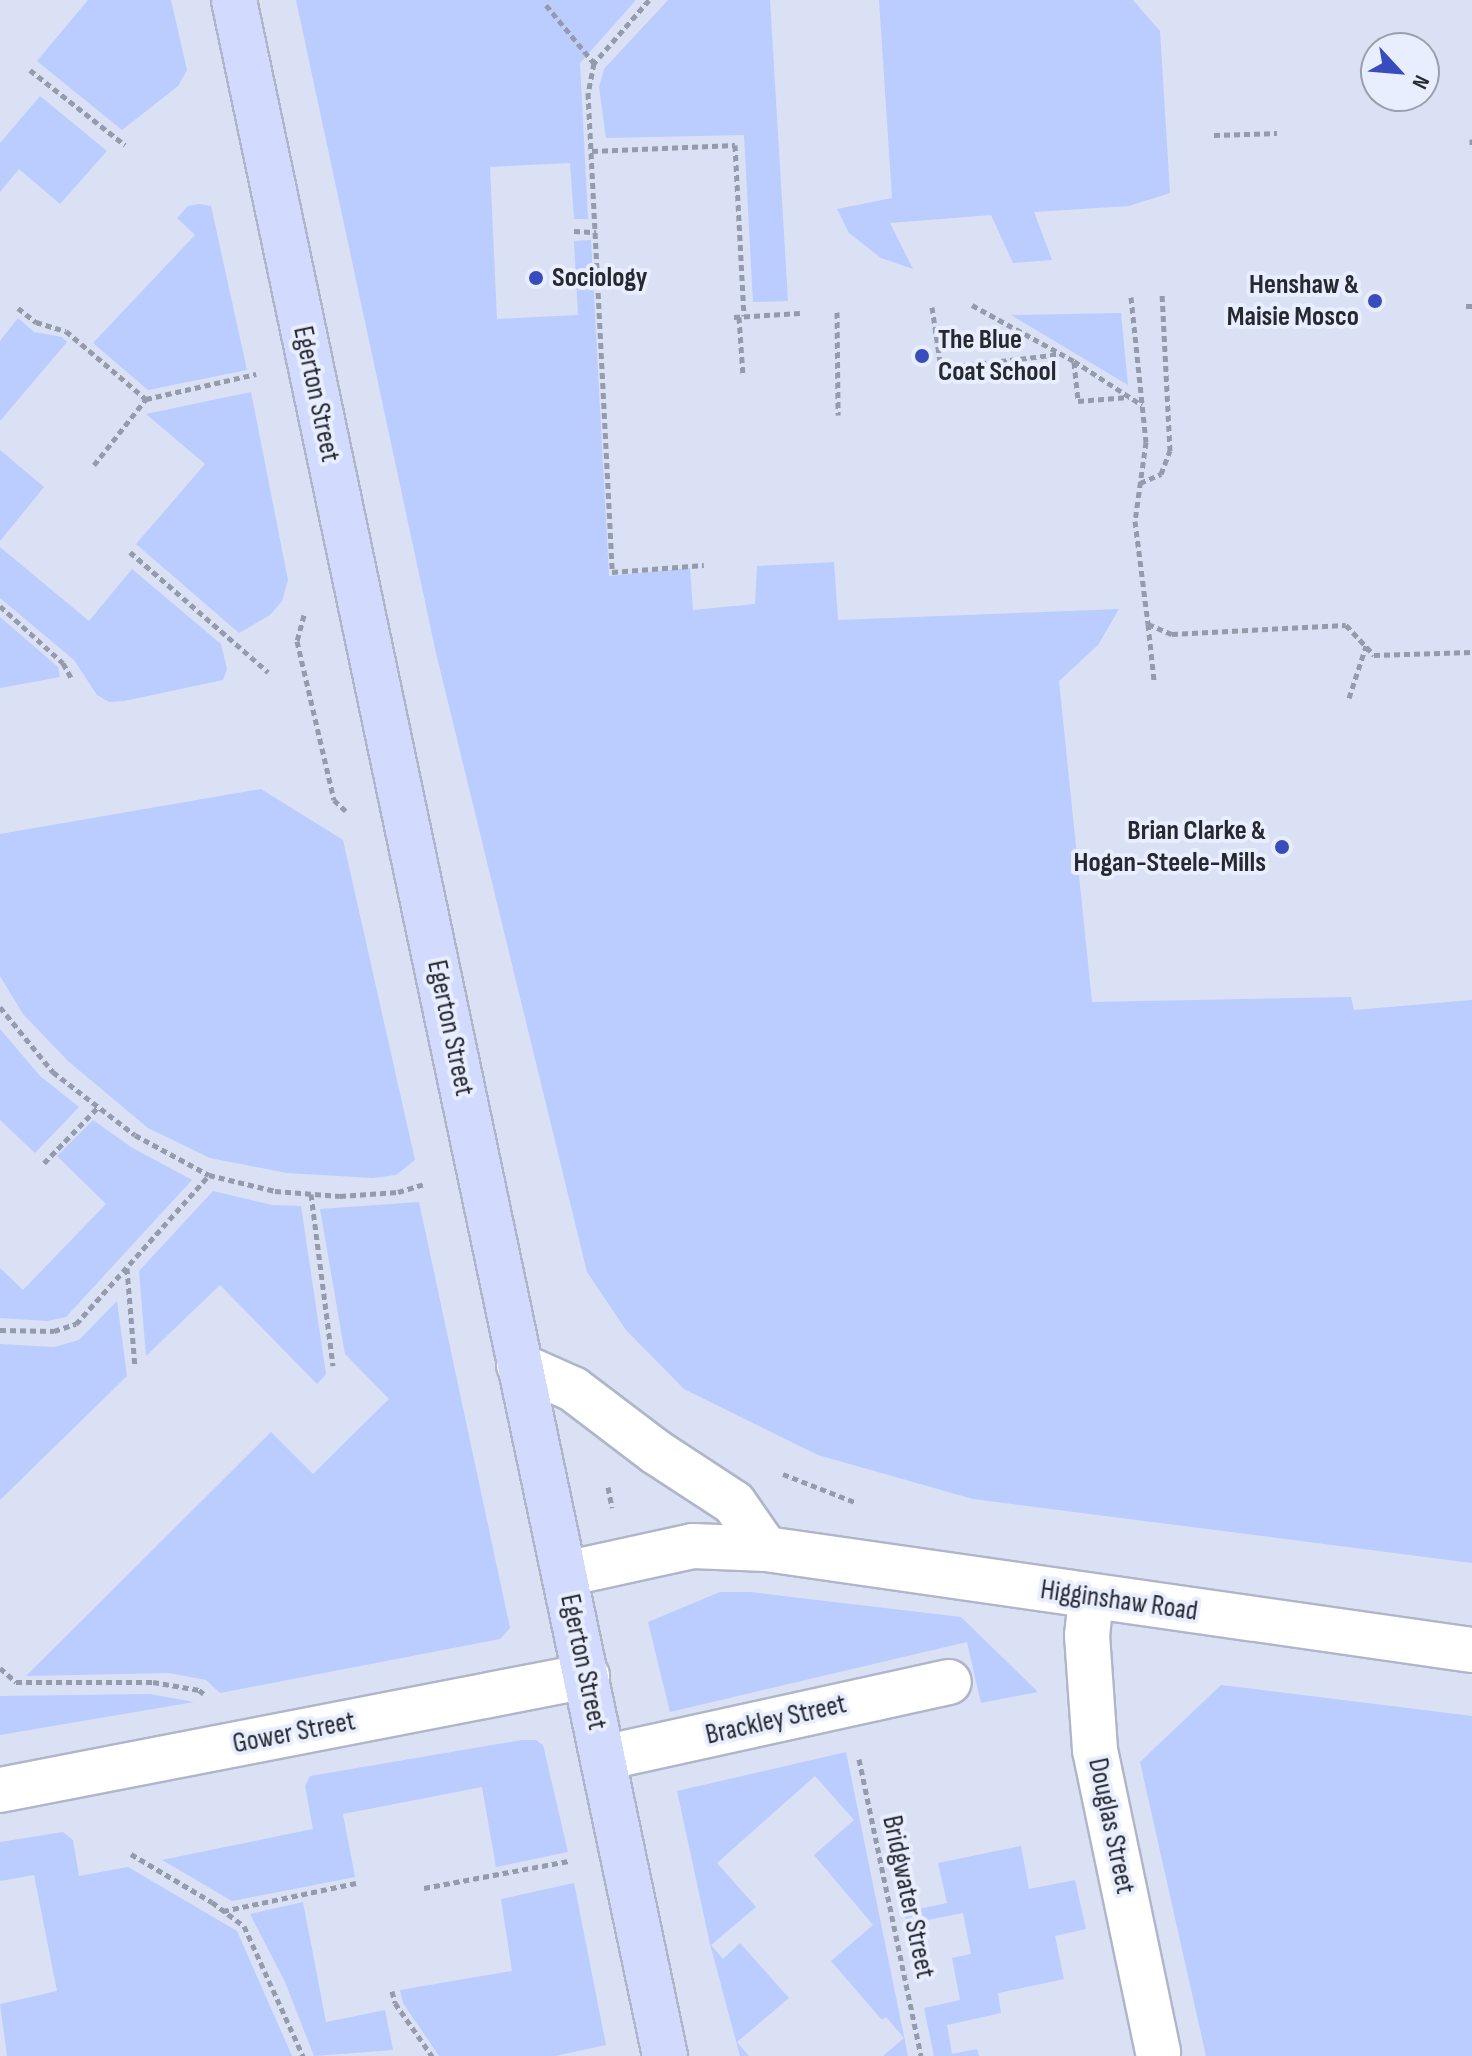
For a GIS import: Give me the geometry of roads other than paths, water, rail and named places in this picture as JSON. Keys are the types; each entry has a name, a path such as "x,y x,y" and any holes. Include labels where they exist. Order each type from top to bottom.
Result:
{"street":[{"name":"Egerton Street","path":"234,0 378,699 498,1247 519,1365 665,2056"},
{"path":"519,1365 573,1389 656,1452 734,1503 766,1549"},
{"name":"Higginshaw Road","path":"565,1574 693,1546 766,1549 1091,1598 1472,1650"},
{"name":"Douglas Street","path":"1091,1598 1087,1635 1095,1750 1158,2052"},
{"name":"Gower Street","path":"0,1790 587,1676"},
{"name":"Brackley Street","path":"603,1758 949,1682"}],"place":[{"name":"Sociology","path":"536,278"},
{"name":"Henshaw & Maisie Mosco","path":"1375,301"},
{"name":"The Blue Coat School","path":"922,356"},
{"name":"Brian Clarke & Hogan-Steele-Mills","path":"1282,847"}]}
